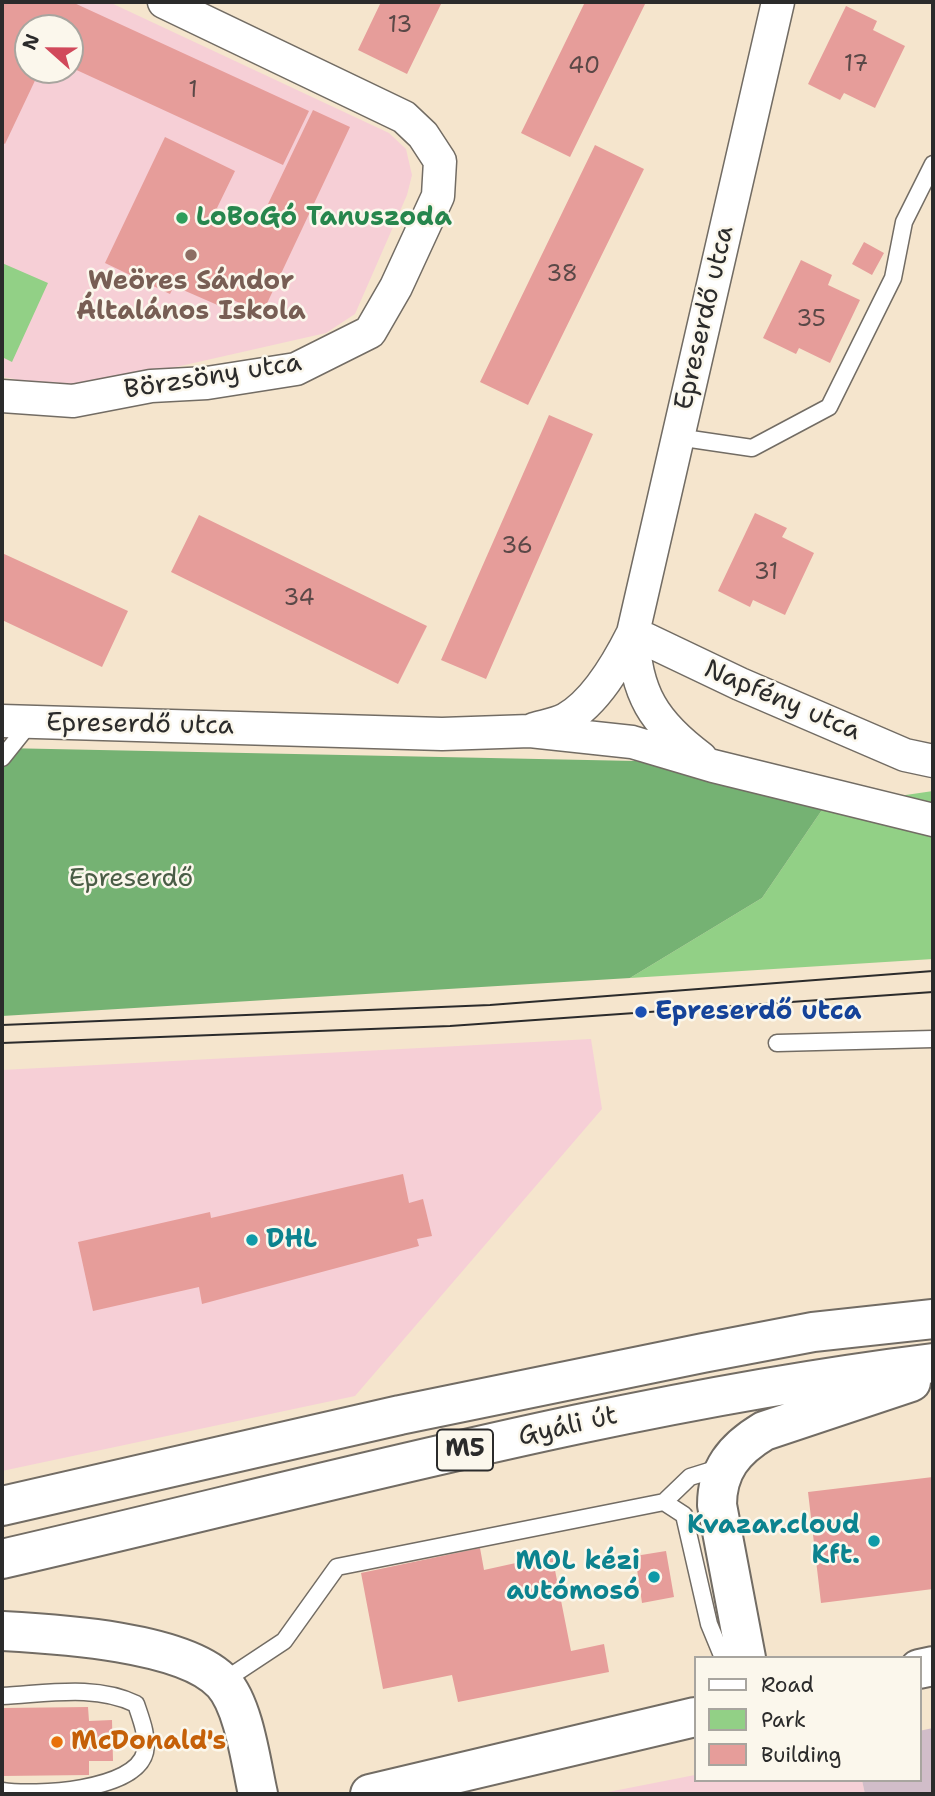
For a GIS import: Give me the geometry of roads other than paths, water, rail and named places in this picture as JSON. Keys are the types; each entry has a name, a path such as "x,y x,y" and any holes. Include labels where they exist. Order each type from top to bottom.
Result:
{"main road":[{"name":"Gyáli út","path":"2,1506 400,1415 690,1356 813,1332 933,1319"},
{"name":"Gyáli út","path":"2,1559 641,1409 752,1388 933,1366"},
{"path":"746,1656 717,1505 717,1487 724,1466 746,1442 764,1431 903,1387 933,1366"},
{"path":"2,1631 88,1638 159,1651 192,1662 222,1682 233,1700 258,1794"},
{"path":"370,1794 694,1717"}],"street":[{"name":"Börzsöny utca","path":"2,396 73,401 151,386 206,383 296,369 370,332 396,287 438,196 440,161 423,135 404,117 164,2"},
{"name":"Epreserdő utca","path":"530,731 566,719 615,670 633,634 778,2"},
{"name":"Epreserdő utca","path":"633,634 634,668 648,702 674,737 713,766"},
{"name":"Napfény utca","path":"633,634 740,684 905,755 933,761"},
{"name":"Epreserdő utca","path":"16,722 442,734 530,731 632,743 713,766 933,820"}],"lane":[{"path":"677,437 752,448 829,407 893,278 905,222 933,164"},
{"path":"2,758 16,722"},
{"path":"777,1043 933,1039"},
{"path":"222,1682 284,1642 337,1567 664,1502 690,1477 724,1466"},
{"path":"664,1502 684,1515 709,1624 722,1656"},
{"path":"2,1696 85,1691 119,1696 136,1704 144,1729 145,1753 135,1770 119,1779 91,1786 18,1794 2,1791"}],"tram line":[{"path":"2,1025 490,1005 933,971"},
{"path":"2,1043 450,1026 933,992"}],"place":[{"name":"LoBoGó Tanuszoda","path":"182,218"},
{"name":"Weöres Sándor Általános Iskola","path":"191,255"},
{"name":"Epreserdő utca","path":"641,1012"},
{"name":"DHL","path":"252,1240"},
{"name":"Kvazar.cloud Kft.","path":"874,1541"},
{"name":"MOL kézi autómosó","path":"654,1577"},
{"name":"McDonald's","path":"57,1742"}],"park label":[{"name":"Epreserdő","path":"131,879"}]}
